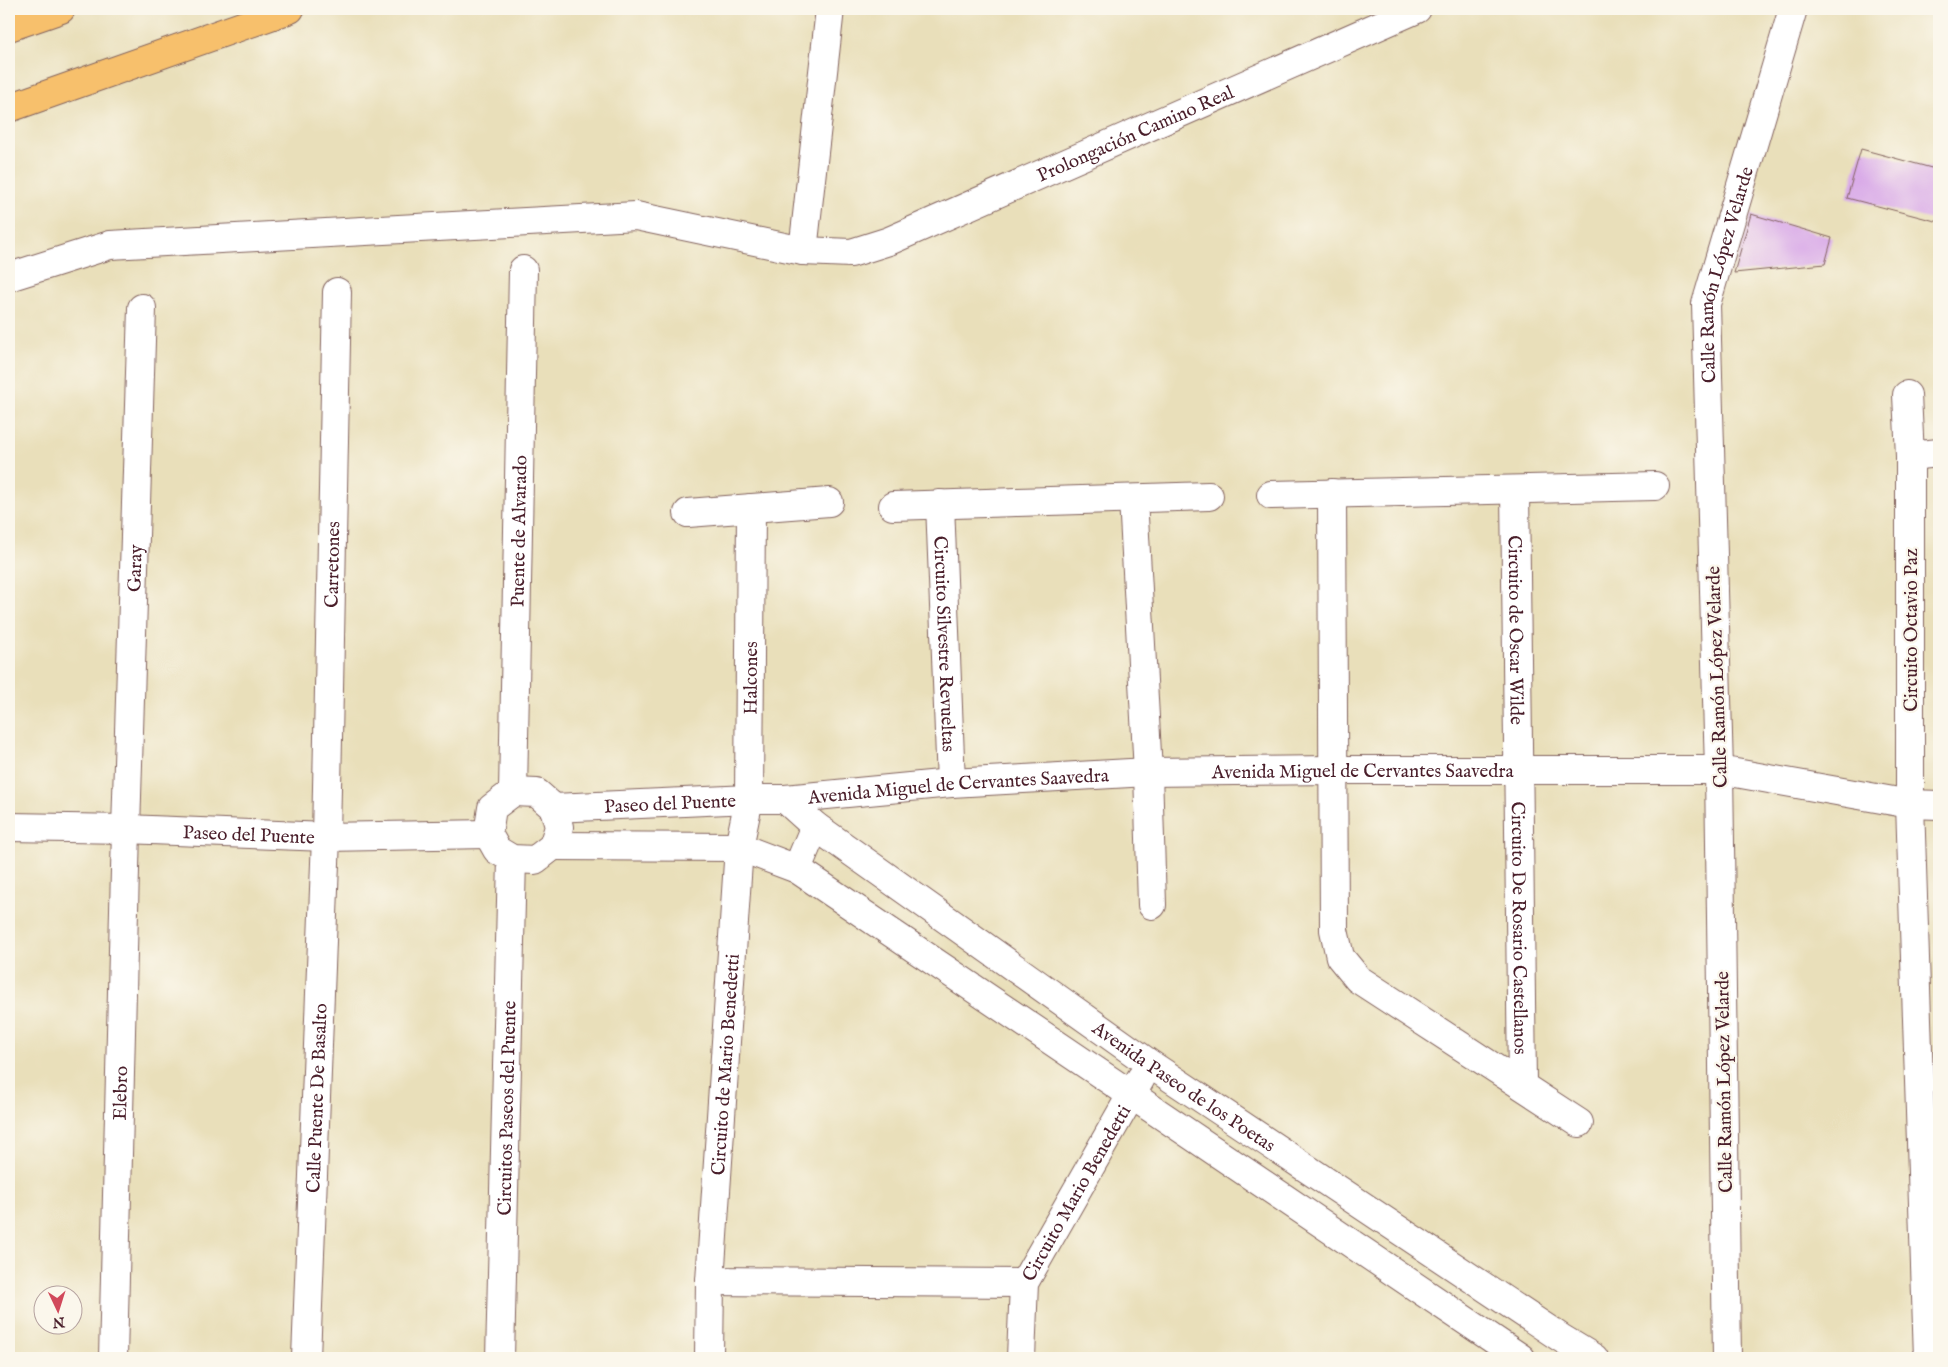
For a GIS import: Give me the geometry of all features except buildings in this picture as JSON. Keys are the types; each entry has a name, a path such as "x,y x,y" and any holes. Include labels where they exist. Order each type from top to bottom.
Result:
{"highway":[{"path":"9,27 61,9"},
{"path":"9,108 290,9"}],"street":[{"path":"803,251 830,9"},
{"name":"Prolongación Camino Real","path":"9,277 110,245 636,216 803,251 851,253 889,241 1417,9"},
{"name":"Calle Ramón López Velarde","path":"1727,1358 1719,770 1706,304 1793,9"},
{"name":"Puente de Alvarado","path":"513,792 523,270"},
{"name":"Carretones","path":"326,838 337,292"},
{"name":"Garay","path":"126,829 142,308"},
{"name":"Circuito Octavio Paz","path":"1907,396 1910,456 1910,804 1933,1292 1928,1358"},
{"path":"1910,456 1939,453"},
{"path":"1271,496 1655,486"},
{"name":"Circuito de Oscar Wilde","path":"1515,490 1517,771"},
{"path":"1332,493 1333,770"},
{"path":"893,506 1209,496"},
{"path":"1133,499 1148,772 1152,905"},
{"path":"688,512 828,502"},
{"name":"Circuito Silvestre Revueltas","path":"940,504 950,783"},
{"name":"Halcones","path":"750,852 751,508"},
{"name":"Circuito De Rosario Castellanos","path":"1333,770 1334,930 1340,957 1358,979 1522,1084 1579,1123"},
{"name":"Avenida Miguel de Cervantes Saavedra","path":"785,799 950,783 1148,772 1719,770 1910,804 1939,805"},
{"name":"Circuito De Rosario Castellanos","path":"1517,771 1522,1084"},
{"path":"513,792 537,792 554,808 559,827 553,846 535,860 512,859 497,850 488,834 492,808 513,792"},
{"name":"Paseo del Puente","path":"554,808 785,799"},
{"name":"Avenida Paseo de los Poetas","path":"785,799 815,826 1150,1064 1594,1358"},
{"path":"797,869 815,826"},
{"name":"Paseo del Puente","path":"9,827 126,829 326,838 488,834"},
{"name":"Elebro","path":"112,1358 126,829"},
{"name":"Calle Puente De Basalto","path":"306,1358 326,838"},
{"path":"553,846 750,852"},
{"name":"Avenida Paseo de los Poetas","path":"750,852 797,869 1521,1358"},
{"name":"Circuito de Mario Benedetti","path":"708,1355 710,1281 750,852"},
{"name":"Circuitos Paseos del Puente","path":"500,1358 512,859"},
{"name":"Circuito Mario Benedetti","path":"1021,1358 1024,1283 1131,1093 1150,1064"},
{"path":"710,1281 1024,1283"}]}
